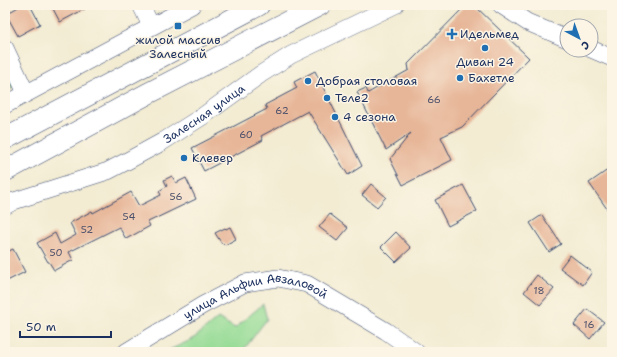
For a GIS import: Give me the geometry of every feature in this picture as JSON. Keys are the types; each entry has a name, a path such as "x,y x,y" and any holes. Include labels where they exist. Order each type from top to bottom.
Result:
{"main road":[{"path":"5,139 258,5"},
{"path":"5,171 147,94 320,5"}],"street":[{"path":"141,5 151,26"},
{"path":"5,105 192,5"},
{"name":"Залесная улица","path":"5,206 14,201 108,171 162,142 203,116 261,74 291,55 395,5"},
{"path":"501,5 527,22 559,36"},
{"path":"5,48 26,93"},
{"path":"599,52 612,58"},
{"name":"улица Альфии Авзаловой","path":"126,352 203,304 245,283 278,278 307,284 386,331 416,352"}],"green space":[{"path":"5,65 16,86 5,92"},
{"path":"263,304 267,319 242,352 165,352 193,339 218,318 235,328"}],"building":[{"path":"22,5 30,5 40,24 18,36 6,14"},
{"path":"51,5 92,5 60,22"},
{"path":"466,5 474,5 529,58 462,127 441,137 452,160 403,185 390,159 411,133 386,150 357,92 366,88 368,93 409,70 408,64"},
{"path":"315,71 362,166 348,175 308,111 261,136 263,140 204,171 192,148 267,109 265,105 297,88 294,82"},
{"path":"612,167 612,216 589,183"},
{"path":"172,176 176,183 186,178 196,199 148,222 150,226 126,239 119,227 69,252 73,260 55,270 48,262 37,243 55,233 60,244 76,235 70,223 92,211 93,213 131,192 139,206 161,195 159,191 167,186 164,180"},
{"path":"371,184 386,197 377,207 362,195"},
{"path":"463,185 477,211 448,226 435,200"},
{"path":"330,214 348,228 337,241 319,227"},
{"path":"542,215 561,244 549,252 530,223"},
{"path":"230,227 236,239 225,245 223,243 222,244 215,233"},
{"path":"396,232 411,248 396,262 381,247"},
{"path":"13,249 25,272 5,282 5,253"},
{"path":"570,255 592,272 583,285 560,268"},
{"path":"537,275 554,289 540,305 524,292"},
{"path":"587,309 604,322 590,339 574,325"}],"place":[{"name":"жилой массив Залесный","path":"178,26"},
{"name":"Идельмед","path":"452,34"},
{"name":"Диван 24","path":"485,48"},
{"name":"Бахетле","path":"460,78"},
{"name":"Добрая столовая","path":"308,81"},
{"name":"Теле2","path":"327,98"},
{"name":"4 сезона","path":"335,117"},
{"name":"Клевер","path":"184,158"}]}
